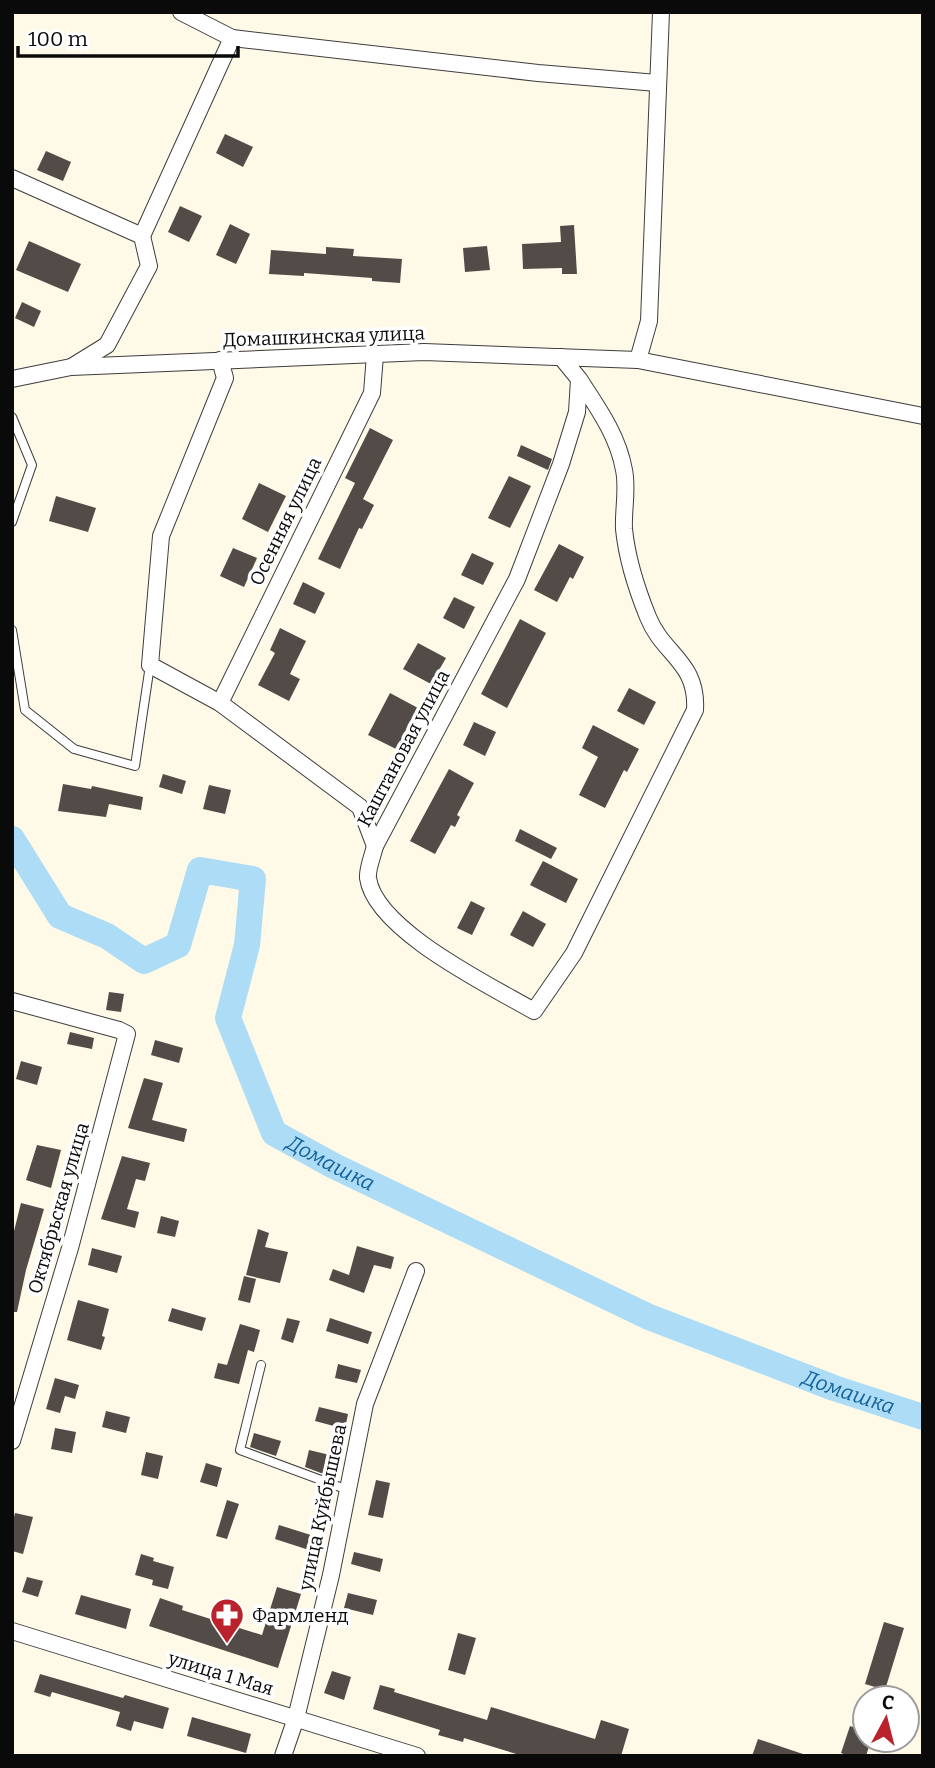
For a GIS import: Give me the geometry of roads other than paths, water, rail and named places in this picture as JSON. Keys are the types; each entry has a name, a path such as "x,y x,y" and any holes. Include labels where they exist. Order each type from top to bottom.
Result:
{"street":[{"path":"181,12 232,38 525,72 657,83"},
{"path":"638,360 649,321 661,12"},
{"path":"71,367 107,345 149,266 142,236 232,38"},
{"path":"12,178 142,236"},
{"name":"Домашкинская улица","path":"12,379 71,367 424,352 638,360 923,416"},
{"name":"Осенняя улица","path":"220,703 372,393 375,355"},
{"path":"561,357 579,379"},
{"path":"220,360 225,378 161,536 150,665 220,703 360,807 375,846"},
{"name":"Каштановая улица","path":"579,379 610,425 625,471 624,530 636,588 652,629 686,668 696,692 695,710 574,953 534,1011 425,947 376,901 368,876 375,846 517,579 561,464 577,412 579,379"},
{"name":"Октябрьская улица","path":"12,1001 127,1034 70,1248 12,1441"},
{"name":"улица Куйбышева","path":"283,1756 296,1718 331,1575 365,1404 416,1271"},
{"name":"улица 1 Мая","path":"12,1631 417,1756"}],"lane":[{"path":"12,417 32,465 12,523"},
{"path":"12,630 26,710 74,749 135,766 150,665"},
{"path":"261,1365 240,1450 348,1490"}],"waterway":[{"name":"Домашка","path":"12,839 60,916 107,936 144,961 178,945 200,870 253,879 247,945 228,1018 274,1133 334,1166 649,1317 834,1388 923,1417"}],"place":[{"name":"Фармленд","path":"227,1645"}]}
